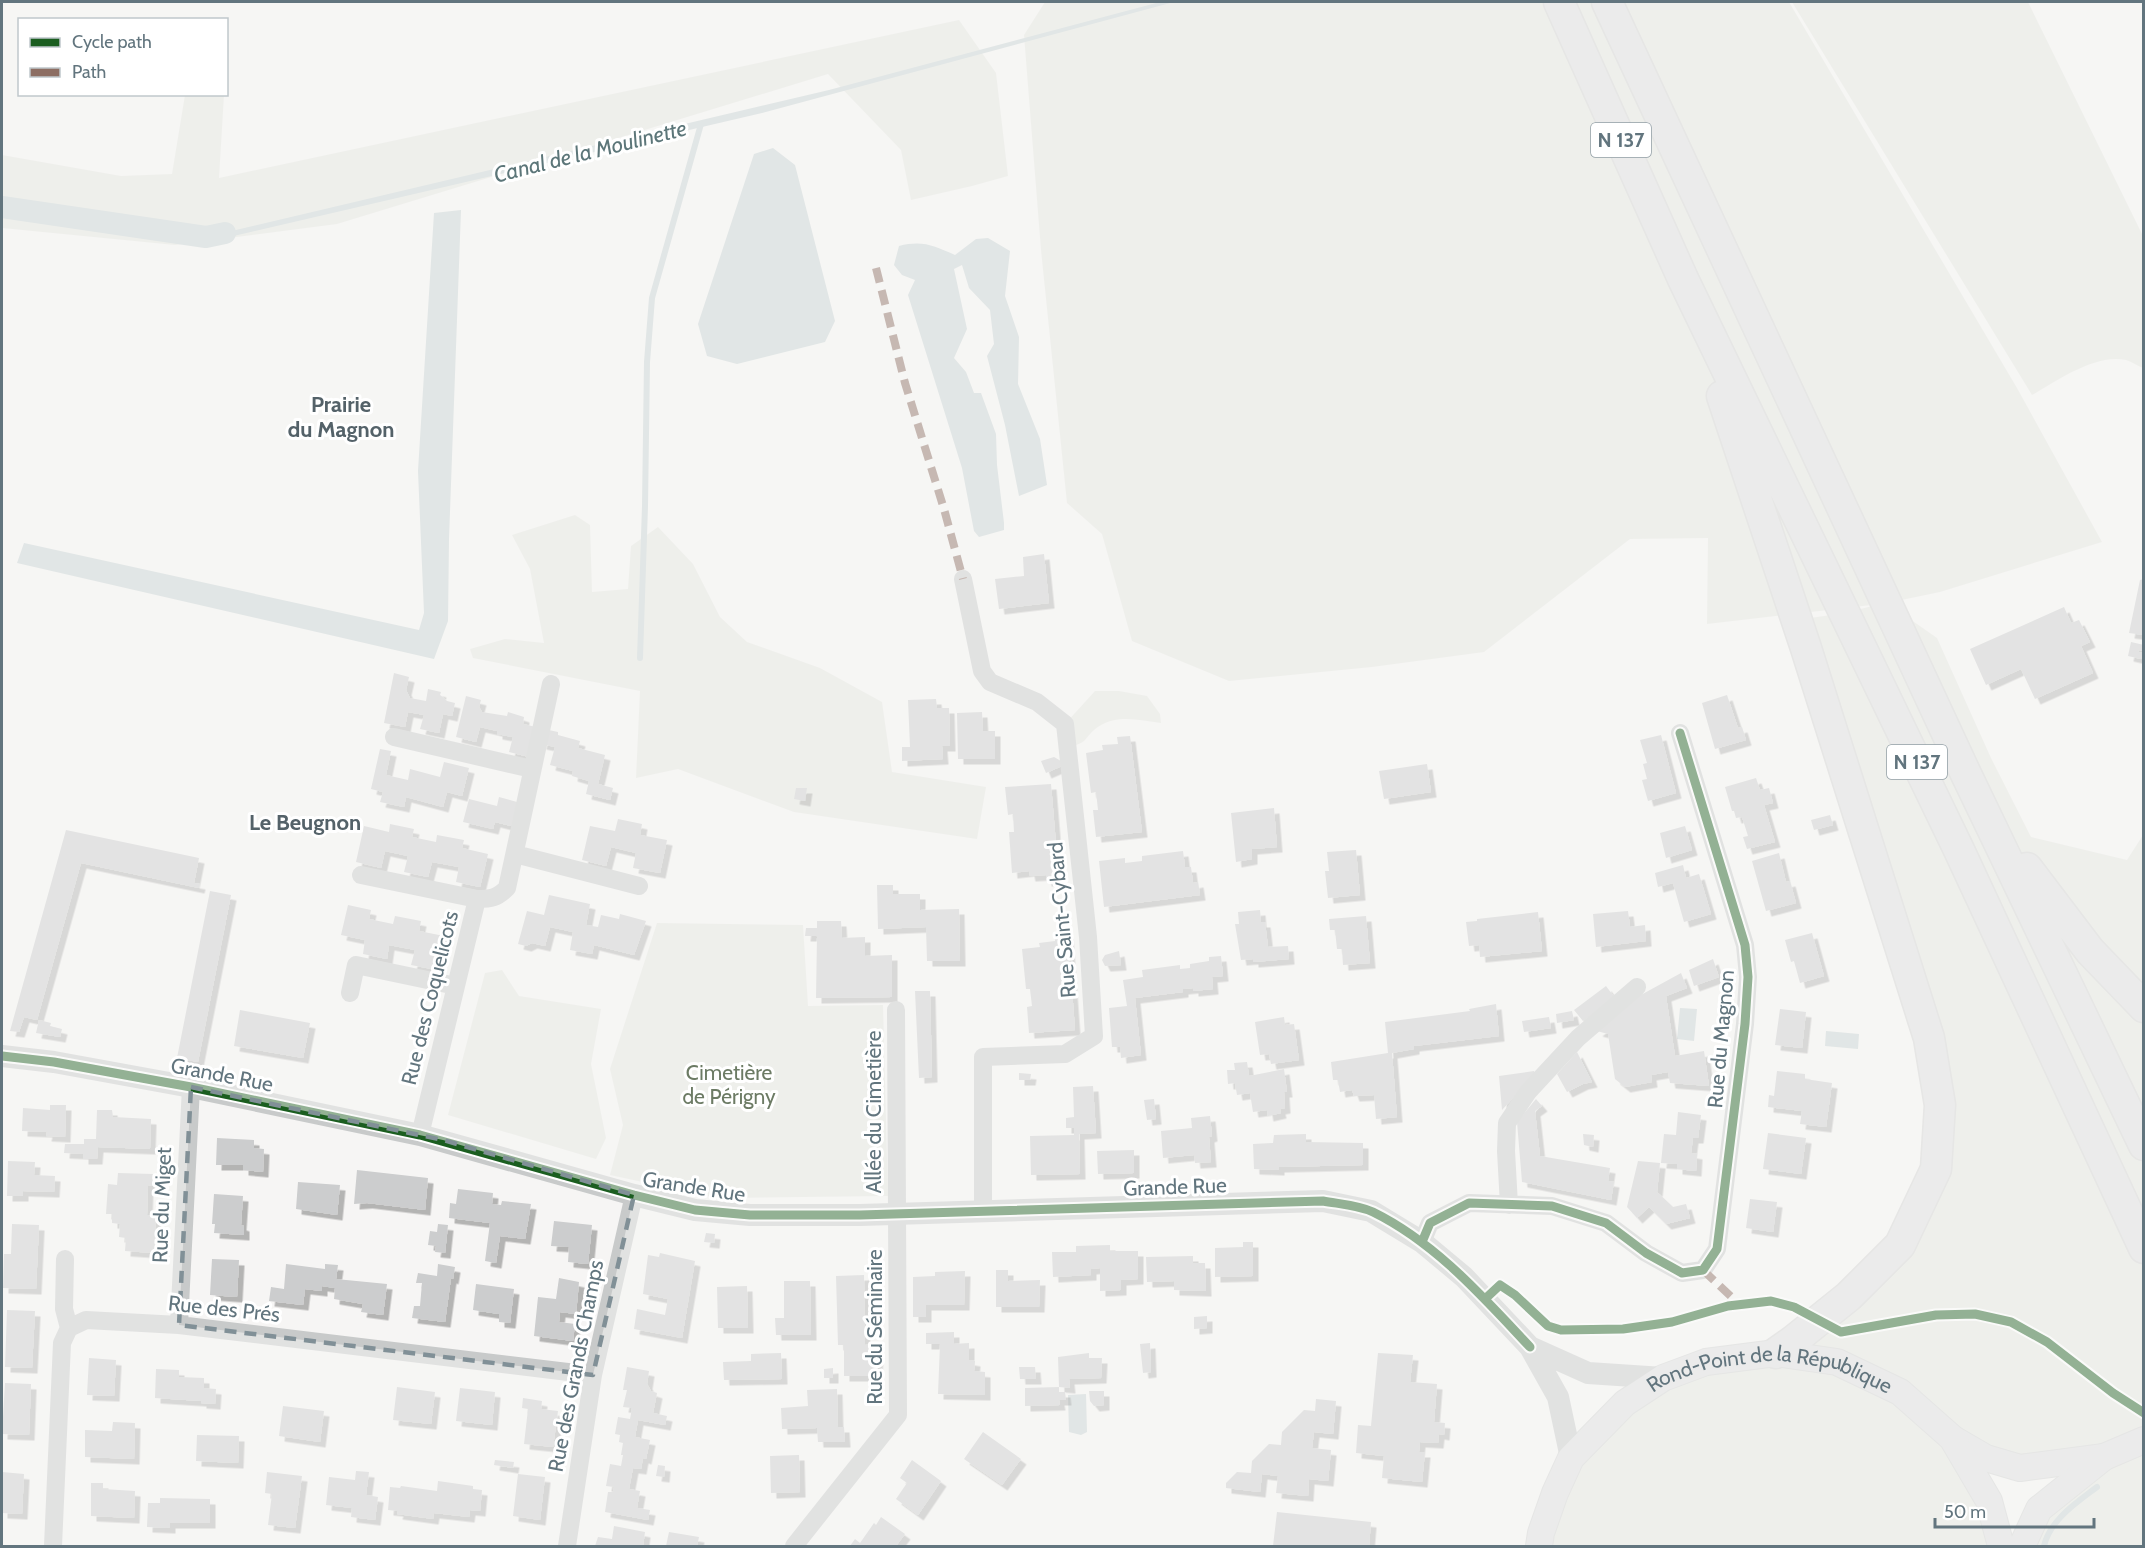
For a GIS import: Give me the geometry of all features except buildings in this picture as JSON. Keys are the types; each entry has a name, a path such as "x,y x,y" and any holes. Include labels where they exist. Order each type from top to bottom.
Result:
{"highway":[{"name":"N 137","path":"1559,2 1683,279 1959,850 2144,1248"},
{"name":"N 137","path":"1607,2 1965,772 2144,1145"},
{"name":"N 137","path":"1683,279 1805,645 1929,1038 1940,1105 1936,1168 1900,1245 1849,1296 1776,1353"},
{"path":"1965,772 2051,903 2090,951 2144,1007"}],"main road":[{"name":"Rond-Point de la République","path":"1539,1546 1541,1533 1555,1493 1571,1458 1625,1403 1663,1378 1706,1362 1776,1353 1837,1362 1900,1392 1952,1438 1989,1501 2001,1546"},
{"path":"1952,1438 1986,1458 2020,1468 2104,1457 2144,1440"},
{"path":"2022,1546 2039,1509 2104,1457"}],"street":[{"name":"Rue Saint-Cybard","path":"963,579 982,671 990,682 1037,702 1065,724 1088,937 1094,1036 1065,1054 983,1058 983,1211"},
{"name":"Rue des Coquelicots","path":"420,1135 477,899 492,899 507,888 551,684"},
{"name":"Rue du Magnon","path":"1509,1204 1552,1206 1606,1223 1646,1253 1682,1273 1703,1270 1717,1249 1745,1024 1748,977 1745,945 1680,733"},
{"path":"394,737 532,769"},
{"path":"514,854 639,886"},
{"path":"361,875 477,899"},
{"path":"350,993 356,965 456,986"},
{"path":"1422,1242 1430,1223 1469,1203 1509,1204 1507,1123 1528,1092 1578,1038 1637,987"},
{"name":"Allée du Cimetière","path":"896,1010 896,1214"},
{"name":"Grande Rue","path":"2,1056 54,1062 190,1087 420,1135 634,1196 695,1210 750,1215 896,1214 1323,1201 1371,1211 1422,1242 1464,1277 1530,1347 1558,1397 1571,1458"},
{"name":"Rue du Miget","path":"179,1325 190,1087"},
{"name":"Rue des Grands Champs","path":"567,1546 593,1375 634,1196"},
{"name":"Rue du Séminaire","path":"794,1546 898,1415 896,1214"},
{"path":"53,1546 62,1343 69,1328 63,1310 65,1259"},
{"name":"Rue des Prés","path":"69,1328 86,1320 179,1325 593,1375"},
{"name":"Grande Rue","path":"1530,1347 1588,1373 1663,1378"},
{"path":"41,1546 58,1546"}],"highlighted area":[{"path":"191,1087 443,1140 634,1195 593,1375 179,1325"}],"green space":[{"path":"1045,2 1789,2 2017,388 2102,542 1940,592 1887,603 1937,638 1991,758 2031,837 2127,860 2143,835 2143,1546 2022,1546 2103,1458 2020,1468 1953,1439 2001,1546 1539,1546 1555,1493 1663,1378 1776,1353 1900,1245 1940,1105 1796,620 1845,613 1880,604 1707,624 1708,538 1630,539 1484,652 1372,667 1229,681 1132,641 1102,534 1067,503 1041,250 1024,35"},
{"path":"1792,2 2028,2 2143,236 2143,368 2126,360 2114,359 2089,364 2032,395"},
{"path":"959,20 996,73 1008,176 911,200 901,150 828,74 337,224 175,245 2,228 2,155 121,176 172,174 185,96 224,96 219,178"},
{"path":"575,515 590,525 592,592 628,589 631,546 658,527 693,564 720,617 747,642 820,668 882,702 892,772 986,787 977,839 794,812 678,769 636,778 640,691 473,658 470,649 505,639 544,643 530,569 512,535"},
{"path":"1095,691 1119,691 1147,696 1160,714 1161,723 1135,719 1110,721 1094,730 1079,744 1068,748 1065,724"},
{"name":"Cimetière de Périgny","path":"657,923 803,925 808,1006 883,1005 888,1196 717,1198 610,1175 623,1125 610,1069"},
{"path":"502,970 519,996 601,1009 591,1064 606,1138 596,1159 448,1115 485,973"}],"water":[{"path":"1160,2 1174,2 762,113 208,242 2,213 2,207 206,237 829,90"},
{"path":"773,148 795,165 835,321 825,342 737,364 707,356 698,324 754,154"},
{"path":"461,210 448,621 434,659 17,563 24,543 419,630 424,613 418,471 434,213"},
{"path":"988,238 1010,251 1005,296 1019,337 1018,384 1040,439 1047,485 1019,496 1005,425 987,356 994,344 990,310 969,288 962,265 954,269 967,329 954,358 966,372 974,393 981,393 996,434 1004,523 1004,530 979,537 974,531 962,468 908,295 915,280 902,275 894,265 899,246 922,244 955,255 976,239"},
{"path":"1680,1008 1697,1009 1694,1041 1677,1039"},
{"path":"1826,1031 1859,1034 1858,1049 1825,1046"},
{"path":"1086,1394 1087,1432 1081,1435 1069,1432 1068,1395"}],"waterway":[{"path":"640,658 647,362 652,298 701,124"},
{"name":"Canal de la Moulinette","path":"2,207 206,237 225,233"},
{"path":"2044,1546 2058,1520 2097,1487"}],"marked path":[{"path":"876,268 905,383 963,579"},
{"path":"1703,1270 1740,1305"}],"cycle path":[{"path":"1422,1242 1430,1223 1469,1203 1552,1206 1606,1223 1646,1253 1682,1273 1703,1270 1717,1249 1745,1024 1748,977 1745,945 1680,733"},
{"path":"2,1056 54,1062 191,1087 420,1135 695,1210 750,1215 860,1215 1323,1201 1348,1205 1373,1212 1418,1239 1458,1272 1530,1347"},
{"path":"1485,1299 1500,1285 1515,1295 1548,1326 1561,1330 1623,1329 1672,1322 1728,1306 1771,1301 1794,1307 1841,1332 1936,1315 1975,1314 2011,1322 2047,1342 2113,1393 2144,1413"}],"district":[{"name":"Prairie du Magnon","path":"341,416"},
{"name":"Le Beugnon","path":"305,822"}]}
